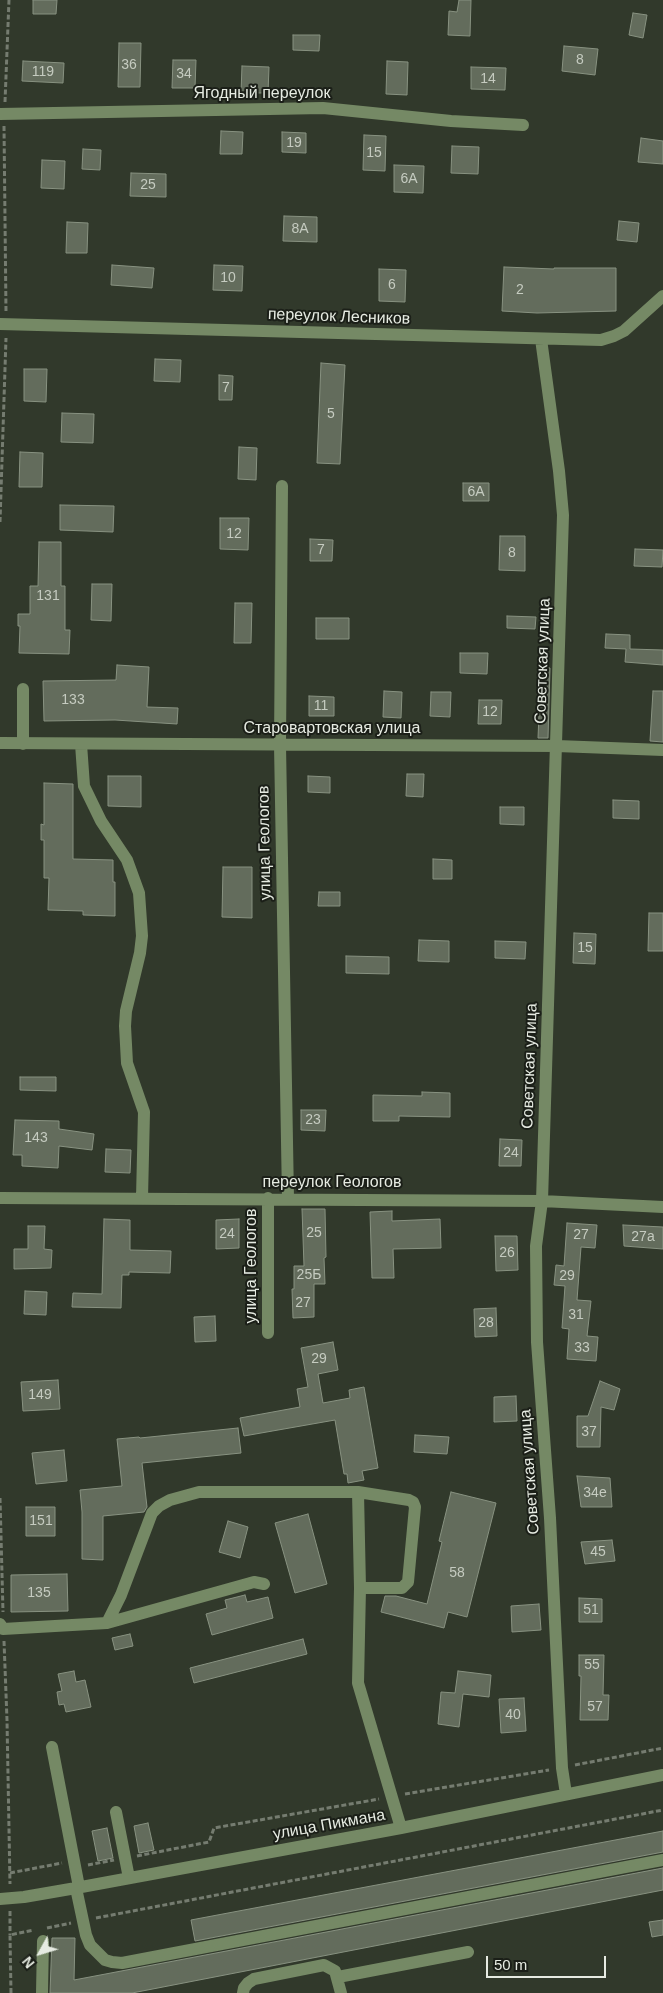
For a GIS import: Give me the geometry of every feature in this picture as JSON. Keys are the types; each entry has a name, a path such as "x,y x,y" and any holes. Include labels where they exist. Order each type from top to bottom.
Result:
{"street":[{"name":"Ягодный переулок","path":"2,114 323,108 451,121 524,125"},
{"name":"переулок Лесников","path":"3,324 601,340 624,331 663,296"},
{"name":"Советская улица","path":"541,339 563,515 542,1200 536,1246 537,1342 550,1518 562,1768 566,1794"},
{"name":"улица Геологов","path":"282,486 280,746 288,1198"},
{"path":"23,744 24,689"},
{"name":"Старовартовская улица","path":"0,743 557,746 663,750"},
{"path":"81,744 86,792 101,821 127,860 138,893 142,936 140,953 126,1011 125,1026 127,1063 144,1112 142,1198"},
{"name":"переулок Геологов","path":"0,1198 542,1200 663,1207"},
{"name":"улица Геологов","path":"268,1198 268,1333"},
{"path":"107,1623 121,1595 152,1513 159,1506 170,1500 199,1492 358,1492 413,1502 415,1507 408,1582 406,1586 402,1588 360,1588"},
{"path":"358,1492 360,1588 358,1683 401,1828"},
{"path":"2,1627 107,1623 254,1582 264,1584"},
{"path":"52,1747 75,1864 83,1921 90,1945 97,1953 112,1962 122,1963 663,1860"},
{"name":"улица Пикмана","path":"5,1899 78,1888 401,1828 663,1775"},
{"path":"116,1812 129,1878"},
{"path":"42,1941 42,1993"},
{"path":"338,1977 468,1952"},
{"path":"244,1993 244,1988 248,1982 254,1979 324,1964 335,1971 341,1993"}],"path":[{"path":"0,522 3,324 2,114 9,0"},
{"path":"0,1498 10,1872 5,1899 10,1935 11,1993"},
{"path":"10,1872 66,1862 87,1865 210,1842 214,1828 562,1768 663,1748"},
{"path":"10,1935 663,1810"}],"building":[{"path":"33,0 57,0 56,14 33,14"},
{"path":"459,0 471,0 470,36 448,35 449,11 457,12"},
{"path":"633,13 647,15 643,38 629,35"},
{"path":"293,35 320,35 319,51 293,50"},
{"path":"119,43 141,43 140,87 118,87"},
{"path":"564,46 598,49 595,75 562,71"},
{"path":"173,60 196,60 195,88 172,88"},
{"path":"23,61 64,63 63,83 22,81"},
{"path":"387,61 408,62 407,95 386,94"},
{"path":"242,66 269,67 268,93 241,93"},
{"path":"471,67 506,68 505,90 471,89"},
{"path":"221,131 243,132 242,154 220,154"},
{"path":"282,132 306,133 306,153 282,152"},
{"path":"364,135 386,136 385,171 363,170"},
{"path":"641,138 663,141 663,164 638,162"},
{"path":"452,146 479,147 478,174 451,173"},
{"path":"83,149 101,150 100,170 82,169"},
{"path":"42,160 65,161 64,189 41,188"},
{"path":"394,165 424,166 423,193 394,192"},
{"path":"131,173 166,174 166,197 130,196"},
{"path":"284,216 317,217 317,242 283,241"},
{"path":"619,221 639,223 637,242 617,240"},
{"path":"67,222 88,223 87,253 66,253"},
{"path":"112,265 154,268 152,288 111,285"},
{"path":"214,265 243,266 242,291 213,290"},
{"path":"504,267 554,269 616,268 616,311 537,313 502,311"},
{"path":"379,269 406,270 405,302 379,301"},
{"path":"155,359 181,360 180,382 154,381"},
{"path":"321,363 345,365 340,464 317,463"},
{"path":"24,369 47,369 46,402 24,401"},
{"path":"219,375 233,376 232,400 219,400"},
{"path":"62,413 94,414 93,443 61,442"},
{"path":"239,447 257,448 256,480 238,479"},
{"path":"20,452 43,453 42,487 19,487"},
{"path":"463,483 489,483 489,501 463,501"},
{"path":"60,505 114,506 113,532 60,530"},
{"path":"220,518 249,518 248,550 220,549"},
{"path":"500,536 525,536 525,571 499,570"},
{"path":"310,539 333,540 332,561 310,561"},
{"path":"39,542 61,542 61,586 65,586 65,630 70,630 69,654 19,653 20,626 18,626 18,614 30,614 30,586 38,586"},
{"path":"635,549 663,550 662,567 634,566"},
{"path":"92,584 112,584 111,621 91,620"},
{"path":"235,603 252,603 251,643 234,643"},
{"path":"507,616 536,617 535,629 507,628"},
{"path":"316,618 349,618 349,639 316,639"},
{"path":"606,634 630,635 630,649 663,650 663,665 625,662 626,649 605,648"},
{"path":"460,653 488,653 487,674 460,673"},
{"path":"117,665 149,667 147,707 178,708 177,724 115,720 44,721 43,681 116,680"},
{"path":"541,667 550,668 548,738 538,738"},
{"path":"384,691 402,692 401,718 383,717"},
{"path":"653,691 663,691 663,742 650,741"},
{"path":"431,692 451,692 450,717 430,716"},
{"path":"309,696 334,697 334,716 309,716"},
{"path":"479,700 502,700 501,724 478,724"},
{"path":"407,774 424,774 423,797 406,796"},
{"path":"108,776 141,776 141,807 108,806"},
{"path":"308,776 330,777 330,793 308,792"},
{"path":"44,783 73,784 73,859 113,860 115,916 83,915 83,911 48,910 49,878 44,878 44,840 41,840 41,824 44,825"},
{"path":"613,800 639,801 639,819 613,818"},
{"path":"500,807 524,807 524,825 500,824"},
{"path":"433,859 452,860 452,879 433,879"},
{"path":"223,867 252,867 252,918 222,917"},
{"path":"319,892 340,892 340,906 318,906"},
{"path":"649,913 663,913 663,951 648,951"},
{"path":"574,933 596,934 595,964 573,963"},
{"path":"419,940 449,941 449,962 418,961"},
{"path":"495,941 526,942 525,959 495,958"},
{"path":"346,956 389,957 389,974 346,973"},
{"path":"20,1077 56,1077 56,1091 20,1090"},
{"path":"422,1092 450,1093 450,1117 399,1116 399,1121 373,1121 373,1095 422,1096"},
{"path":"301,1110 326,1110 325,1131 301,1130"},
{"path":"15,1120 59,1121 59,1129 94,1134 92,1150 59,1146 58,1168 22,1166 22,1155 13,1155"},
{"path":"500,1139 522,1140 521,1166 499,1166"},
{"path":"106,1149 131,1150 130,1173 105,1172"},
{"path":"302,1209 325,1209 325,1284 314,1284 314,1317 293,1318 292,1289 294,1289 294,1266 304,1266"},
{"path":"392,1211 392,1221 440,1219 441,1248 393,1249 394,1278 372,1278 370,1212"},
{"path":"104,1219 130,1220 130,1250 171,1251 170,1273 129,1272 129,1275 122,1275 121,1308 72,1307 73,1293 102,1294"},
{"path":"239,1219 239,1248 216,1249 216,1220"},
{"path":"567,1223 597,1225 595,1248 581,1247 577,1300 591,1301 587,1336 598,1337 596,1361 567,1359 569,1329 562,1328 565,1286 554,1285 556,1265 564,1266"},
{"path":"623,1225 663,1227 663,1249 624,1246"},
{"path":"28,1226 45,1226 44,1249 52,1250 51,1268 14,1269 14,1249 28,1249"},
{"path":"495,1236 517,1236 518,1270 496,1271"},
{"path":"25,1291 47,1292 46,1315 24,1314"},
{"path":"496,1308 497,1336 475,1337 474,1309"},
{"path":"215,1316 216,1341 195,1342 194,1317"},
{"path":"333,1342 338,1370 318,1374 323,1403 350,1398 349,1390 364,1387 378,1468 362,1471 364,1480 348,1483 347,1474 344,1474 335,1420 244,1436 240,1418 300,1407 297,1389 308,1387 301,1348"},
{"path":"58,1380 60,1409 23,1411 21,1382"},
{"path":"600,1381 620,1389 614,1410 601,1407 600,1447 577,1447 577,1416 588,1416"},
{"path":"516,1396 517,1421 494,1422 494,1397"},
{"path":"238,1428 241,1453 142,1463 147,1507 144,1512 103,1516 103,1560 82,1559 80,1490 122,1486 117,1439"},
{"path":"415,1435 449,1437 447,1454 414,1452"},
{"path":"64,1450 67,1481 36,1484 32,1453"},
{"path":"577,1476 610,1478 612,1507 581,1507"},
{"path":"451,1492 496,1503 467,1617 448,1612 444,1628 381,1612 385,1596 396,1596 427,1604 442,1542 439,1541"},
{"path":"26,1507 55,1507 55,1536 26,1536"},
{"path":"308,1514 327,1584 295,1593 275,1523"},
{"path":"228,1521 248,1527 240,1558 219,1552"},
{"path":"612,1540 615,1561 585,1564 581,1542"},
{"path":"67,1574 68,1611 11,1612 11,1575"},
{"path":"245,1595 247,1602 268,1597 273,1618 212,1635 206,1614 227,1608 225,1600"},
{"path":"579,1598 602,1599 602,1622 579,1622"},
{"path":"539,1604 541,1630 512,1632 511,1606"},
{"path":"130,1634 133,1646 115,1650 112,1638"},
{"path":"303,1639 307,1654 194,1683 190,1668"},
{"path":"579,1655 604,1655 603,1695 609,1695 608,1720 580,1720 581,1676 579,1676"},
{"path":"74,1671 76,1682 85,1680 91,1707 66,1712 64,1704 59,1705 57,1692 62,1691 58,1674"},
{"path":"458,1671 491,1675 489,1697 463,1694 459,1727 438,1724 441,1692 455,1693"},
{"path":"524,1698 526,1731 501,1733 499,1699"},
{"path":"148,1823 154,1850 139,1853 134,1826"},
{"path":"107,1828 113,1858 98,1861 92,1831"},
{"path":"663,1831 663,1852 195,1941 191,1920"},
{"path":"663,1868 663,1890 132,1993 50,1993 52,1938 75,1938 74,1980"},
{"path":"663,1920 663,1935 652,1937 649,1922"}]}
